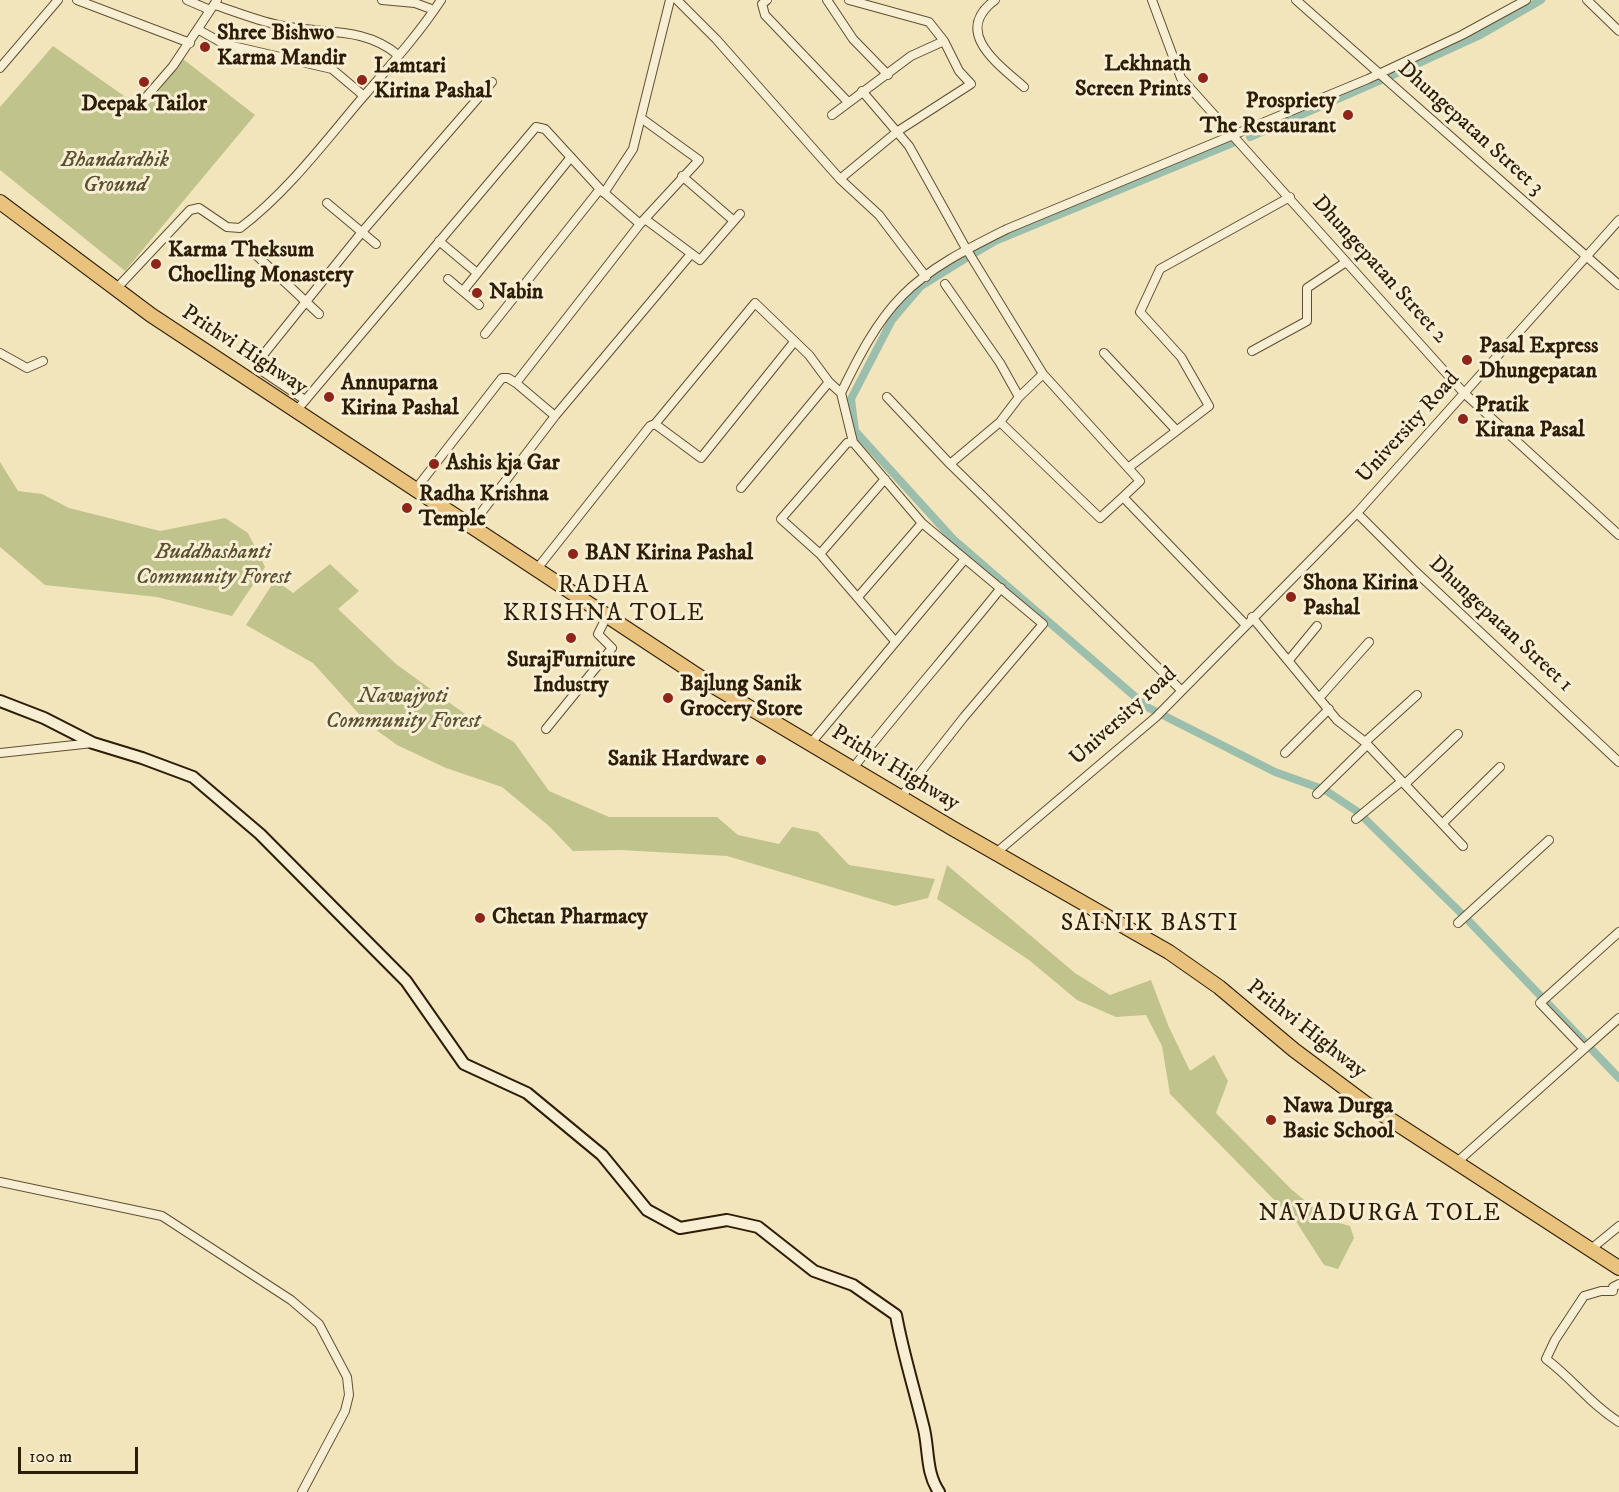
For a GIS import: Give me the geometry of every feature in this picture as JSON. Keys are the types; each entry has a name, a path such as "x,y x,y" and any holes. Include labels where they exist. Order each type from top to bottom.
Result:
{"highway":[{"name":"Prithvi Highway","path":"0,202 151,315 301,405 415,490 715,687 1169,951 1219,987 1348,1091 1619,1268"}],"street":[{"path":"0,68 58,0"},
{"path":"77,0 190,43"},
{"path":"187,0 214,5 279,25 363,35 385,44 398,56"},
{"path":"382,0 415,3 434,10"},
{"path":"116,289 190,210 199,208 227,227 240,228 256,216 364,96 441,0"},
{"path":"485,334 602,191 633,149 670,0"},
{"path":"677,0 716,39 840,179 879,215 926,277"},
{"path":"767,0 762,4 765,15 848,101"},
{"path":"827,0 853,39 888,75"},
{"path":"840,179 898,131 971,84 950,57 944,41 929,22 849,0"},
{"path":"995,0 985,7 978,20 976,34 989,55 1024,87"},
{"name":"Dhungepatan Street 2","path":"1152,0 1181,78 1464,393 1619,535"},
{"name":"Dhungepatan Street 3","path":"1296,0 1619,285"},
{"path":"841,393 879,325 902,295 967,250 1007,229 1380,73 1462,35 1526,0"},
{"path":"1587,0 1619,31"},
{"path":"147,96 190,43 214,5"},
{"path":"199,30 224,44 332,69 364,96"},
{"path":"832,115 911,56 944,41"},
{"path":"492,82 362,232 257,364 259,369 301,405 536,127 545,129 602,191 700,260 737,218 682,176"},
{"path":"862,91 898,131 1043,374 1140,481 1100,518 1000,422"},
{"path":"516,383 642,221 699,160 641,118"},
{"path":"463,291 571,157"},
{"path":"1128,468 1209,406 1181,357 1140,312 1160,269 1290,197"},
{"path":"327,203 376,244"},
{"name":"University Road","path":"1268,601 1357,513 1619,220"},
{"path":"438,241 477,273"},
{"path":"255,254 319,314"},
{"path":"471,526 555,416 691,254"},
{"path":"1252,351 1307,321 1307,288 1346,262"},
{"path":"448,279 479,305"},
{"path":"945,284 1000,363 1019,397"},
{"path":"536,570 650,426 655,424 755,303 809,355 829,382 841,393 854,442 922,523 1043,624 964,717 901,797"},
{"path":"655,424 700,458 794,342"},
{"path":"1104,352 1176,430"},
{"path":"0,353 27,368 43,361"},
{"path":"950,464 1000,422 1019,397 1043,374"},
{"path":"415,490 502,378 508,378 516,383 555,416"},
{"path":"741,488 829,382"},
{"path":"887,397 950,464 1181,690"},
{"path":"854,442 847,443 781,519 820,554 894,640"},
{"path":"820,554 885,479"},
{"path":"1123,497 1245,624"},
{"name":"Dhungepatan Street 1","path":"1357,513 1416,572 1619,762"},
{"path":"858,597 922,523"},
{"path":"811,743 894,640 965,559"},
{"path":"853,768 918,686 949,653 1001,588"},
{"name":"University road","path":"997,852 1156,717 1268,601"},
{"path":"546,729 612,648 598,634 607,616"},
{"path":"1252,616 1337,720 1366,743 1463,846"},
{"path":"1289,660 1317,626"},
{"path":"1320,697 1369,642"},
{"path":"1317,794 1417,695"},
{"path":"0,701 44,718 93,743 193,777 260,834 406,981 464,1064 527,1093 602,1155 647,1210 680,1228 727,1220 758,1227 814,1271 853,1286 897,1315 925,1432 928,1465 933,1483 939,1492"},
{"path":"1285,753 1329,709"},
{"path":"1356,819 1403,783 1458,734"},
{"path":"0,753 93,743"},
{"path":"1443,823 1500,767"},
{"path":"1458,923 1549,840"},
{"path":"1584,1050 1540,1002 1619,932"},
{"path":"1457,1162 1619,1018"},
{"path":"0,1182 18,1188 148,1211 162,1216 291,1300 319,1324 347,1377 350,1395 345,1411 302,1492"},
{"path":"1590,1249 1619,1226"},
{"path":"1619,1284 1613,1287 1613,1292 1601,1291 1584,1296 1555,1340 1546,1359 1561,1371 1583,1396 1619,1422"}],"green space":[{"name":"Bhandardhik Ground","path":"53,46 144,110 183,59 255,115 125,271 0,170 0,107"},
{"name":"Buddhashanti Community Forest","path":"0,462 18,491 42,494 69,508 160,531 225,518 248,533 265,567 232,616 157,597 45,585 0,547"},
{"name":"Nawajyoti Community Forest","path":"330,564 359,591 338,609 396,664 465,714 514,742 549,791 609,817 717,817 738,835 779,844 792,827 818,832 849,865 935,879 928,898 895,906 727,856 620,850 573,851 549,826 502,787 446,768 397,745 368,724 313,663 246,625 275,580 293,593"},
{"path":"947,865 1075,973 1110,995 1151,980 1168,1025 1190,1071 1214,1055 1228,1081 1216,1113 1291,1189 1328,1220 1350,1226 1354,1238 1338,1269 1324,1265 1297,1223 1170,1094 1162,1046 1146,1015 1116,1017 1077,1000 1029,960 937,899"}],"waterway":[{"path":"1388,77 1480,35 1541,0"},
{"path":"1250,137 1381,80"},
{"path":"973,254 995,241 1235,142"},
{"path":"966,258 921,286 892,320 851,399 855,431 953,539 1147,707 1275,772 1325,790 1358,812 1465,917 1619,1078"}],"place":[{"name":"Shree Bishwo Karma Mandir","path":"205,47"},
{"name":"Lekhnath Screen Prints","path":"1203,78"},
{"name":"Lamtari Kirina Pashal","path":"362,80"},
{"name":"Deepak Tailor","path":"144,82"},
{"name":"Prospriety The Restaurant","path":"1348,115"},
{"name":"Karma Theksum Choelling Monastery","path":"156,264"},
{"name":"Nabin","path":"477,293"},
{"name":"Pasal Express Dhungepatan","path":"1467,360"},
{"name":"Annuparna Kirina Pashal","path":"329,397"},
{"name":"Pratik Kirana Pasal","path":"1463,419"},
{"name":"Ashis kja Gar","path":"434,464"},
{"name":"Radha Krishna Temple","path":"407,508"},
{"name":"BAN Kirina Pashal","path":"573,554"},
{"name":"Shona Kirina Pashal","path":"1291,597"},
{"name":"SurajFurniture Industry","path":"571,638"},
{"name":"Bajlung Sanik Grocery Store","path":"668,698"},
{"name":"Sanik Hardware","path":"761,760"},
{"name":"Chetan Pharmacy","path":"480,918"},
{"name":"Nawa Durga Basic School","path":"1271,1120"}],"district":[{"name":"RADHA KRISHNA TOLE","path":"604,601"},
{"name":"SAINIK BASTI","path":"1150,925"},
{"name":"NAVADURGA TOLE","path":"1380,1215"}]}
